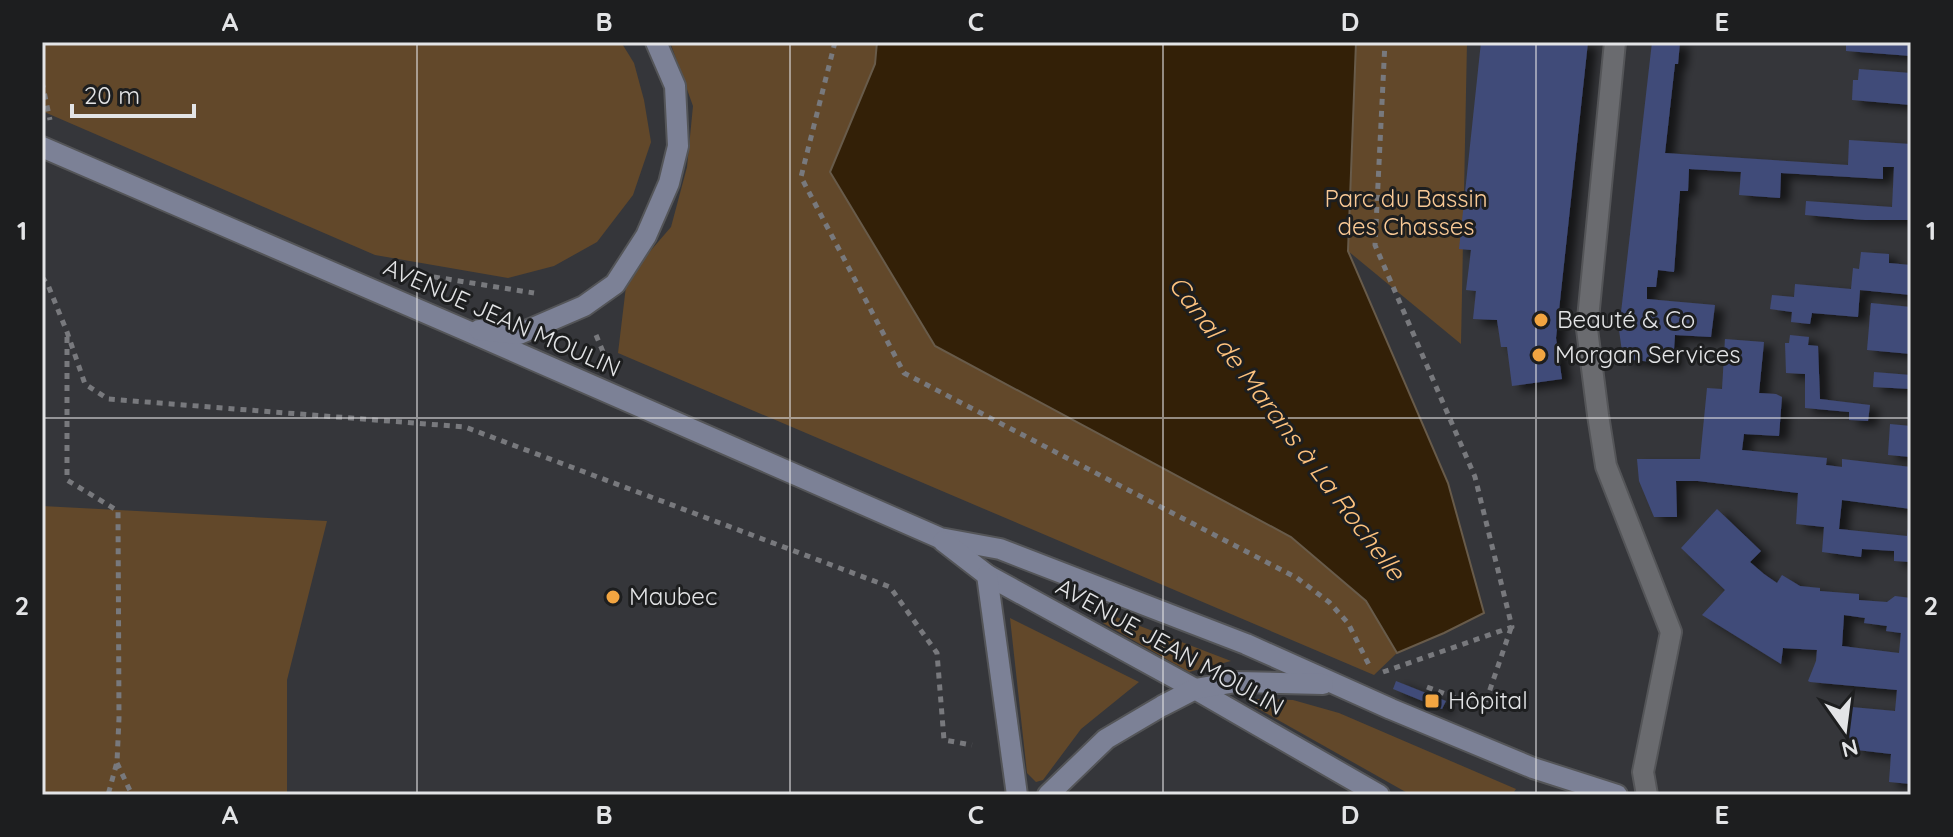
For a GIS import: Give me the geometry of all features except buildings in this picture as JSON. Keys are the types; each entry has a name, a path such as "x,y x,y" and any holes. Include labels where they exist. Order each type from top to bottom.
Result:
{"main road":[{"path":"463,329 519,334 584,306 615,284 646,236 669,183 678,146 675,86 656,42"},
{"name":"AVENUE JEAN MOULIN","path":"42,147 940,538 1000,549 1246,644 1533,768 1617,795"},
{"name":"AVENUE JEAN MOULIN","path":"940,538 987,575 1379,795"},
{"path":"987,575 1017,795"},
{"path":"1048,795 1106,739 1195,689 1236,682 1334,684"}],"street":[{"path":"1615,42 1587,329 1606,466 1671,632 1643,772 1647,795"}],"path":[{"path":"835,42 801,177 904,373 1297,578 1329,602 1348,623 1374,675 1512,627"},
{"path":"1385,42 1375,245 1475,477 1512,627 1479,722"},
{"path":"42,82 50,121"},
{"name":"AVENUE JEAN MOULIN","path":"411,274 534,293 547,289"},
{"path":"42,277 67,332 85,384 108,399 465,427 890,587 937,653 944,740 972,745"},
{"name":"AVENUE JEAN MOULIN","path":"584,306 610,369"},
{"path":"67,332 67,480 118,511 120,676 117,762 108,795"},
{"path":"117,762 132,795"}],"green space":[{"path":"42,42 621,42 634,63 651,142 633,195 597,242 554,266 508,278 375,255 42,111"},
{"path":"670,42 877,42 875,64 935,346 1291,537 1366,601 1397,653 1374,675 618,353 627,278 671,227 687,167 693,106"},
{"name":"Parc du Bassin des Chasses","path":"1356,42 1467,42 1461,344 1348,251"},
{"path":"42,506 327,521 287,680 287,795 42,795"},
{"path":"1106,613 1231,661 1189,672 1103,623"},
{"path":"1010,618 1139,682 1081,729 1043,780 1036,782 1027,773"},
{"path":"1257,699 1293,700 1339,713 1516,789 1512,795 1411,795 1255,707"}],"water":[{"name":"Canal de Marans à La Rochelle","path":"877,42 1356,42 1348,251 1448,483 1484,613 1397,653 1366,601 1291,537 935,346 830,172 875,64"}],"place":[{"name":"Beauté & Co","path":"1541,320"},
{"name":"Morgan Services","path":"1539,355"},
{"name":"Maubec","path":"613,597"},
{"name":"Hôpital","path":"1432,701"}]}
